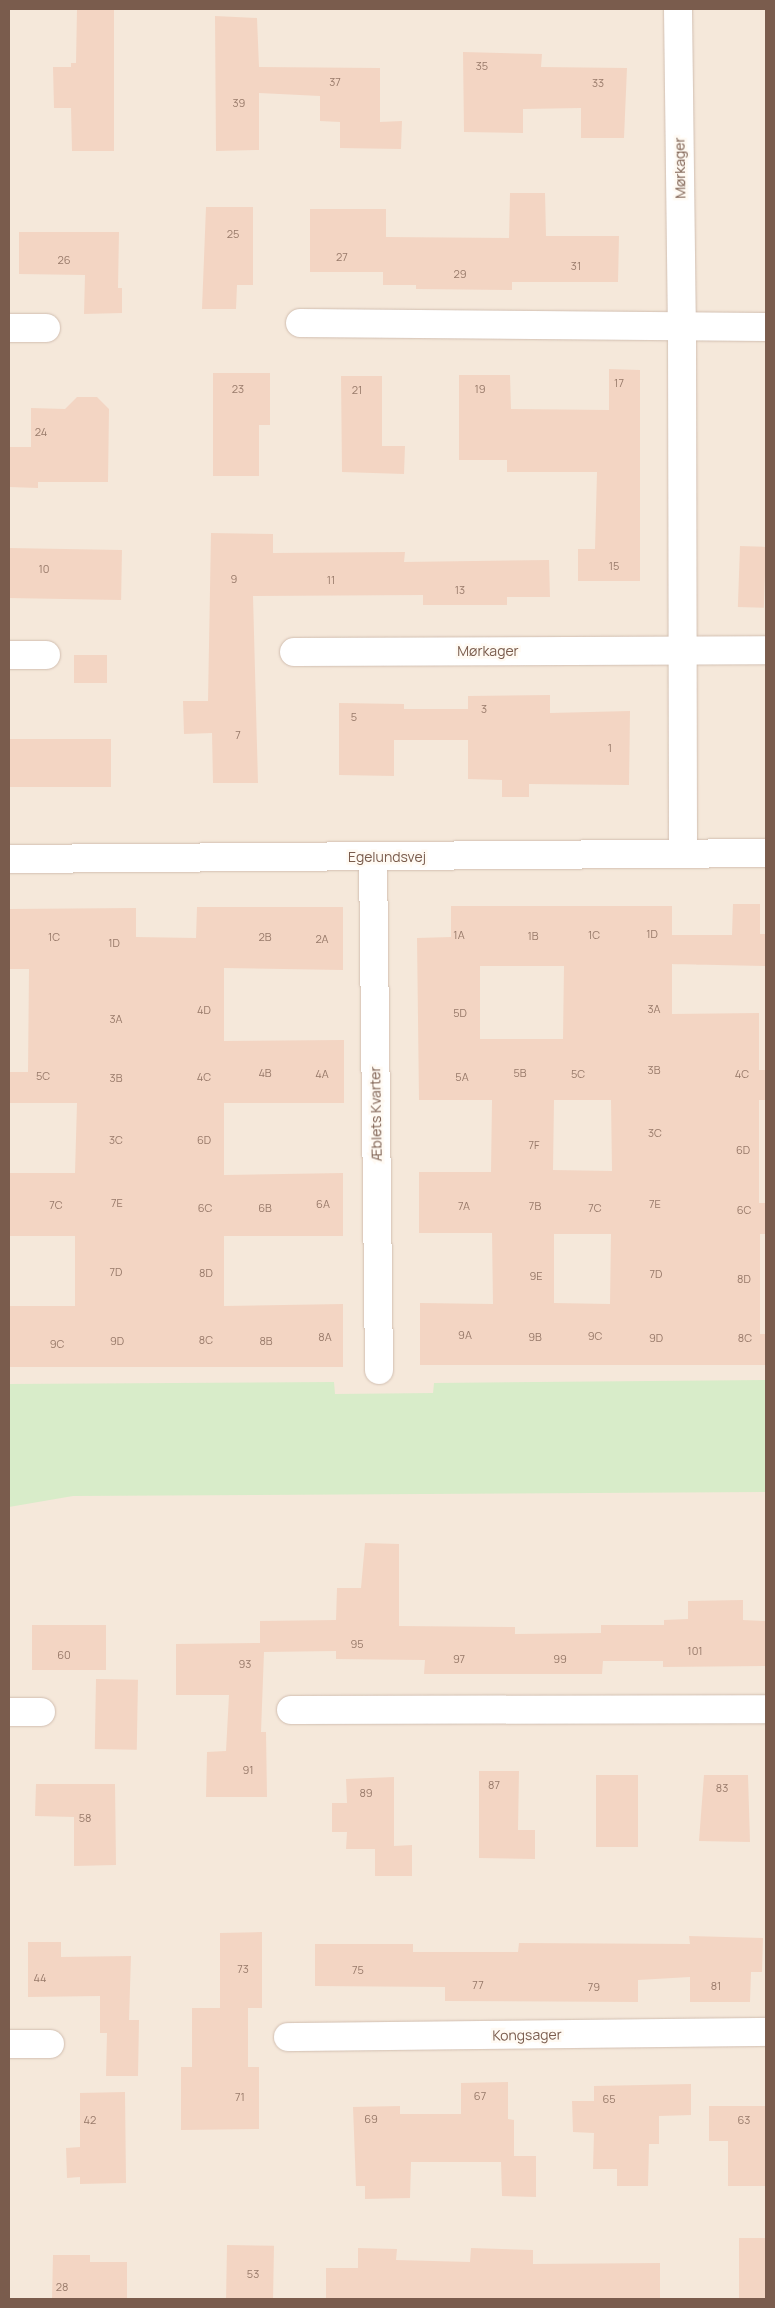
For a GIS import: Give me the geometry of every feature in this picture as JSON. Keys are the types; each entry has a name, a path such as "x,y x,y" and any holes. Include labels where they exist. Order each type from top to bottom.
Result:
{"street":[{"name":"Mørkager","path":"678,9 682,328 683,854"},
{"path":"300,323 682,328 766,327"},
{"path":"9,328 46,328"},
{"name":"Mørkager","path":"294,652 766,650"},
{"path":"9,655 46,655"},
{"name":"Egelundsvej","path":"9,859 766,853"},
{"name":"Æblets Kvarter","path":"373,857 379,1370"},
{"path":"292,1710 766,1709"},
{"path":"9,1712 41,1712"},
{"name":"Kongsager","path":"288,2037 766,2032"},
{"path":"9,2044 50,2044"}],"shaded area":[{"path":"9,9 766,9 766,2299 9,2299"}],"green space":[{"path":"766,1380 766,1492 73,1496 9,1507 9,1384 334,1382 335,1394 433,1393 434,1383"}],"building":[{"path":"77,9 114,9 114,151 72,151 71,108 54,108 53,67 71,67 71,63 76,63"},
{"path":"215,16 257,18 259,67 380,68 380,122 402,121 401,149 340,148 340,122 320,121 320,96 259,93 259,150 216,151"},
{"path":"463,52 542,54 541,67 627,68 624,138 581,138 581,108 523,109 523,133 464,132"},
{"path":"510,193 545,193 546,236 619,236 618,282 512,282 512,290 416,289 416,285 383,285 383,272 310,272 310,209 386,209 386,237 509,238"},
{"path":"206,207 253,207 253,285 237,285 236,309 202,309"},
{"path":"19,232 119,232 118,288 122,288 122,313 84,314 85,275 19,274"},
{"path":"609,369 640,370 640,581 578,581 578,549 595,549 597,472 507,472 507,460 459,460 459,375 510,375 511,409 609,410"},
{"path":"213,373 270,373 270,425 259,425 259,476 213,476"},
{"path":"341,376 382,376 382,446 405,446 404,474 342,472"},
{"path":"77,397 97,397 109,409 108,482 38,482 38,488 9,487 9,447 31,447 31,408 65,409"},
{"path":"211,533 273,534 273,553 405,552 404,562 549,560 550,597 507,597 507,605 423,605 423,595 253,596 258,783 213,783 212,733 184,734 183,701 208,701"},
{"path":"740,546 766,547 764,608 738,607"},
{"path":"9,548 122,550 121,600 9,598"},
{"path":"74,655 107,655 107,683 74,683"},
{"path":"550,695 550,713 630,711 629,785 529,784 529,797 502,797 502,780 468,779 468,740 394,740 394,776 339,775 339,703 404,704 404,709 468,709 468,696"},
{"path":"9,739 111,739 111,787 9,787"},
{"path":"733,904 760,904 760,934 766,934 766,966 672,964 672,1014 759,1013 759,1070 766,1070 766,1100 759,1100 759,1203 766,1203 766,1234 760,1234 760,1334 766,1334 766,1365 420,1365 420,1303 493,1304 492,1233 419,1233 419,1172 491,1172 492,1100 419,1100 417,938 451,937 451,906 672,906 672,935 732,935","holes":["480,966 564,966 563,1039 480,1039","554,1100 611,1100 612,1171 553,1170","554,1234 611,1234 610,1304 554,1303"]},
{"path":"197,907 343,907 343,970 224,968 224,1041 344,1040 344,1103 224,1103 224,1175 343,1173 343,1236 224,1236 224,1306 343,1304 343,1367 9,1367 9,1306 75,1306 75,1236 9,1236 9,1173 75,1173 77,1103 9,1103 9,1072 28,1072 29,969 9,969 9,909 136,908 136,937 196,938"},
{"path":"365,1543 399,1544 399,1626 515,1627 515,1634 601,1633 601,1625 664,1625 664,1620 688,1619 688,1601 743,1600 743,1620 766,1621 766,1666 663,1667 663,1661 603,1661 602,1674 424,1674 425,1660 336,1659 336,1651 264,1652 261,1732 266,1732 267,1797 206,1797 207,1752 226,1751 229,1695 176,1695 176,1644 260,1643 260,1621 336,1620 337,1588 361,1588"},
{"path":"32,1625 106,1625 106,1670 32,1670"},
{"path":"96,1679 138,1680 137,1750 95,1749"},
{"path":"479,1771 519,1771 518,1830 535,1830 535,1859 479,1858"},
{"path":"596,1775 638,1775 638,1847 596,1847"},
{"path":"704,1775 748,1775 750,1842 699,1841"},
{"path":"394,1777 394,1846 412,1845 412,1876 375,1876 375,1849 346,1849 347,1832 332,1832 332,1803 347,1803 346,1779"},
{"path":"36,1784 115,1784 116,1865 74,1866 74,1817 35,1816"},
{"path":"262,1932 262,2008 248,2008 248,2067 259,2067 259,2129 181,2130 181,2067 192,2067 192,2008 220,2008 220,1933"},
{"path":"689,1936 763,1938 762,1972 751,1972 750,2002 690,2002 690,1977 638,1980 638,2002 445,2001 445,1987 315,1986 315,1944 413,1944 413,1952 518,1952 519,1943 690,1944"},
{"path":"28,1942 61,1942 61,1957 131,1956 129,2020 139,2020 138,2076 106,2076 107,2033 100,2033 100,1996 28,1997"},
{"path":"508,2082 508,2119 514,2120 514,2156 536,2156 536,2197 502,2196 501,2162 411,2162 410,2198 365,2199 365,2186 356,2186 353,2107 400,2106 400,2114 461,2114 461,2083"},
{"path":"691,2084 691,2115 659,2116 659,2144 649,2144 648,2186 617,2186 617,2169 593,2169 594,2133 573,2132 572,2101 594,2101 594,2086"},
{"path":"125,2092 126,2183 80,2184 80,2177 67,2178 66,2148 80,2147 80,2093"},
{"path":"709,2106 766,2106 766,2186 728,2186 728,2141 709,2141"},
{"path":"739,2238 766,2238 766,2299 739,2299"},
{"path":"227,2245 274,2246 273,2299 226,2299"},
{"path":"358,2248 397,2249 396,2260 470,2262 471,2248 533,2250 533,2264 660,2263 660,2299 326,2299 326,2268 358,2268"},
{"path":"53,2255 90,2255 90,2262 127,2262 127,2299 52,2299"}]}
